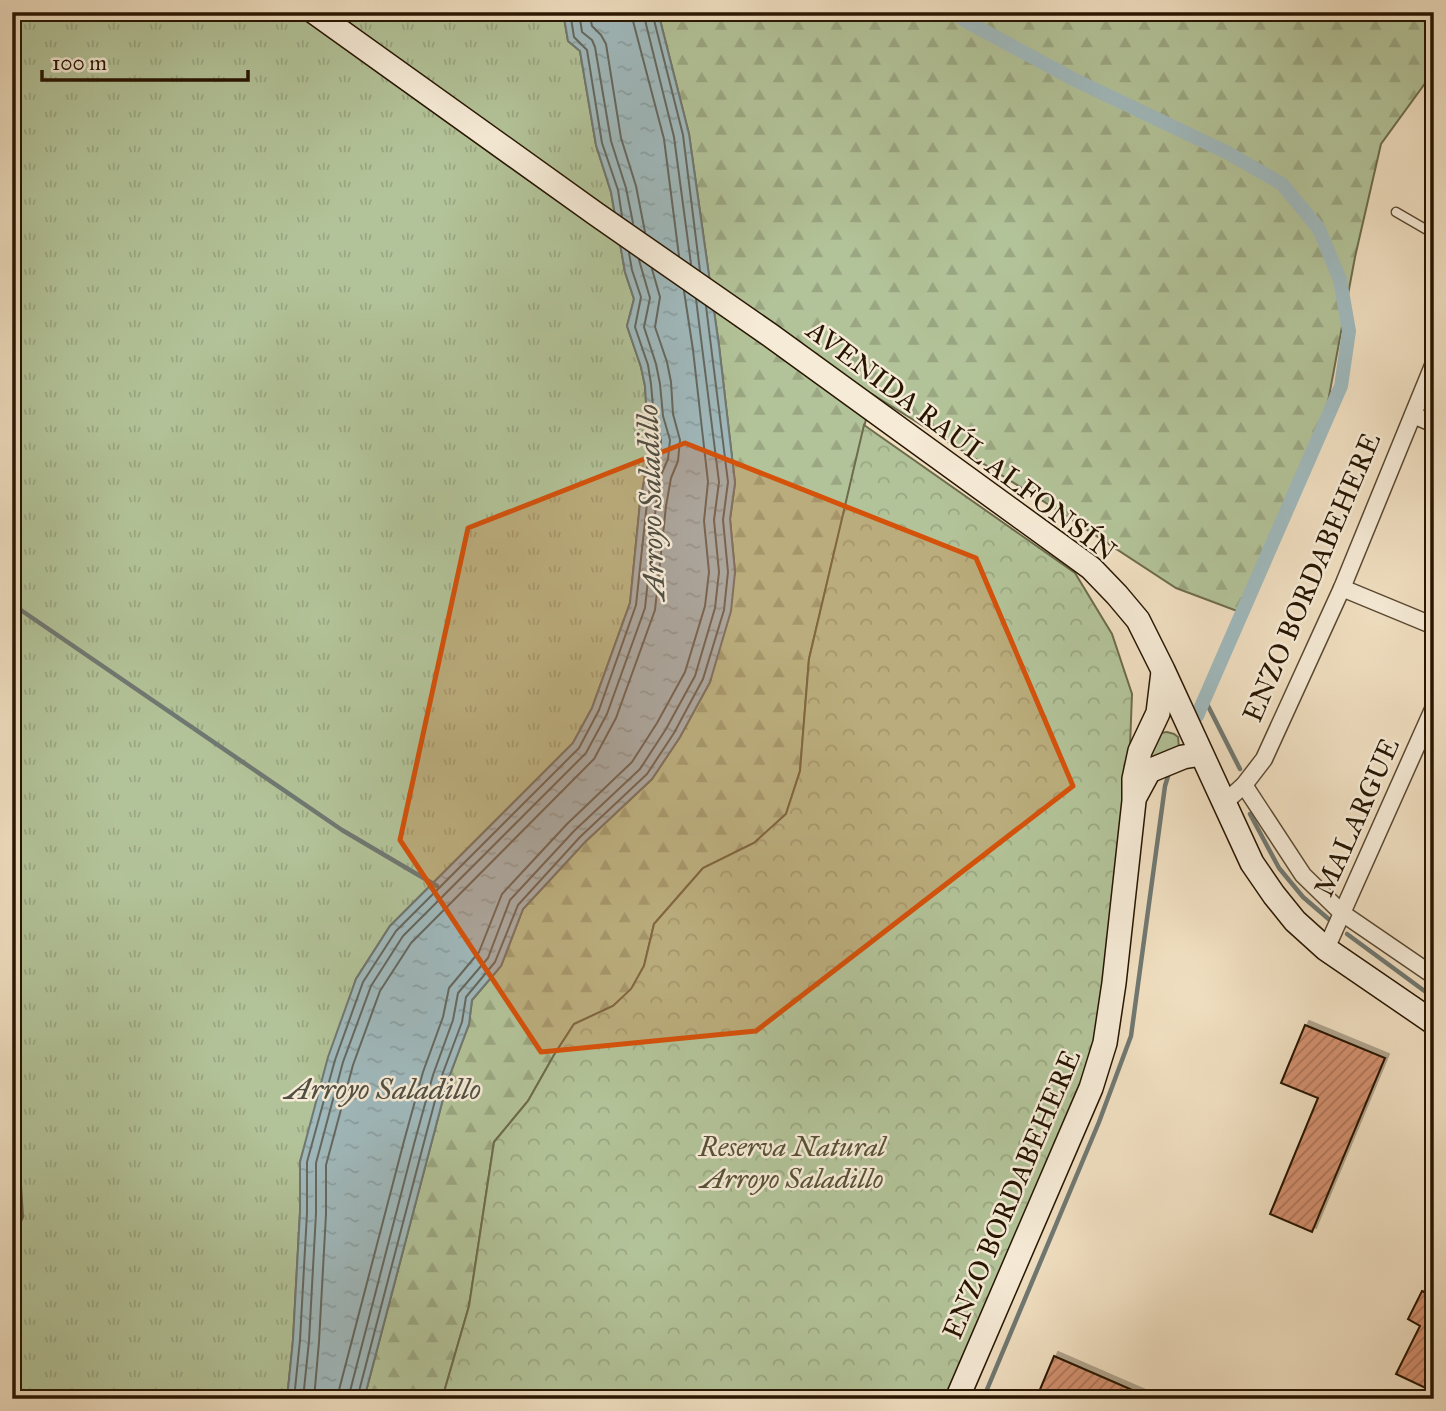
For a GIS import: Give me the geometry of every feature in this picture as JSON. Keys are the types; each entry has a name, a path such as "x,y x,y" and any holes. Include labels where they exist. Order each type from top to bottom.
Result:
{"main road":[{"name":"AVENIDA RAÚL ALFONSÍN","path":"314,12 770,335 1091,568 1138,620 1252,863 1274,895 1295,921 1326,948 1434,1023"},
{"name":"ENZO BORDABEHERE","path":"957,1399 1091,1088 1105,1043 1134,801 1134,779 1140,751 1158,713 1163,670"},
{"path":"1152,729 1163,726 1192,732"},
{"name":"ENZO BORDABEHERE","path":"1134,801 1149,771 1182,757 1202,754"}],"street":[{"name":"ENZO BORDABEHERE","path":"1223,803 1244,785 1264,759 1342,588 1434,363"},
{"path":"1413,415 1434,424"},
{"path":"1342,588 1434,625"},
{"name":"MALARGUE","path":"1326,948 1434,707"},
{"path":"1244,785 1303,875 1342,913 1434,976"}],"lane":[{"path":"1396,212 1434,233"}],"highlighted area":[{"path":"685,443 976,558 1073,786 756,1031 541,1052 400,840 468,528"}],"green space":[{"path":"12,12 563,12 568,41 580,51 596,145 611,192 625,272 634,299 627,326 641,367 647,419 654,439 653,456 646,470 640,503 630,603 592,708 573,743 390,926 356,979 300,1162 293,1340 287,1399 12,1399 12,1242 23,1217 18,1138 12,1130"},
{"path":"658,12 1434,12 1434,71 1381,144 1355,257 1325,418 1245,614 1176,588 872,394 809,659 800,771 786,814 754,843 703,868 654,924 644,966 631,990 613,1006 574,1024 528,1101 494,1142 469,1306 442,1399 364,1399 448,1080 469,1024 472,1000 501,966 523,909 585,842 652,779 680,737 710,682 735,572 730,519 735,483 719,346 689,134"},
{"name":"Reserva Natural Arroyo Saladillo","path":"864,425 1075,573 1112,634 1132,694 1130,747 1106,982 1082,1088 946,1399 442,1399 469,1306 494,1142 528,1101 574,1024 613,1006 631,989 644,966 654,924 703,868 754,843 786,814 800,771 809,659"},
{"path":"1167,732 1178,737 1179,747 1144,767 1160,733"}],"water":[{"name":"Arroyo Saladillo","path":"563,12 658,12 689,134 719,346 735,483 730,519 735,572 731,611 710,682 680,737 652,779 585,842 523,909 501,966 472,1000 469,1024 448,1080 364,1399 287,1399 293,1340 300,1162 328,1057 356,979 390,926 573,743 592,708 630,603 640,503 646,470 653,456 654,439 647,419 641,367 627,326 634,299 625,272 611,192 596,145 580,51 568,41"}],"building":[{"path":"1305,1025 1385,1058 1312,1232 1270,1214 1318,1098 1281,1083"},
{"path":"1422,1291 1434,1297 1434,1392 1396,1374 1420,1326 1408,1319"},
{"path":"1054,1356 1153,1399 1036,1399"}],"waterway":[{"path":"956,12 964,20 1073,79 1228,153 1282,184 1319,229 1340,280 1349,331 1341,386 1197,716"},
{"path":"12,604 342,830 437,886"},
{"path":"1205,700 1240,769"},
{"path":"983,1399 1099,1122 1131,1036 1169,773"},
{"path":"1250,814 1279,868 1303,897 1332,922"},
{"path":"1347,934 1434,998"}]}
